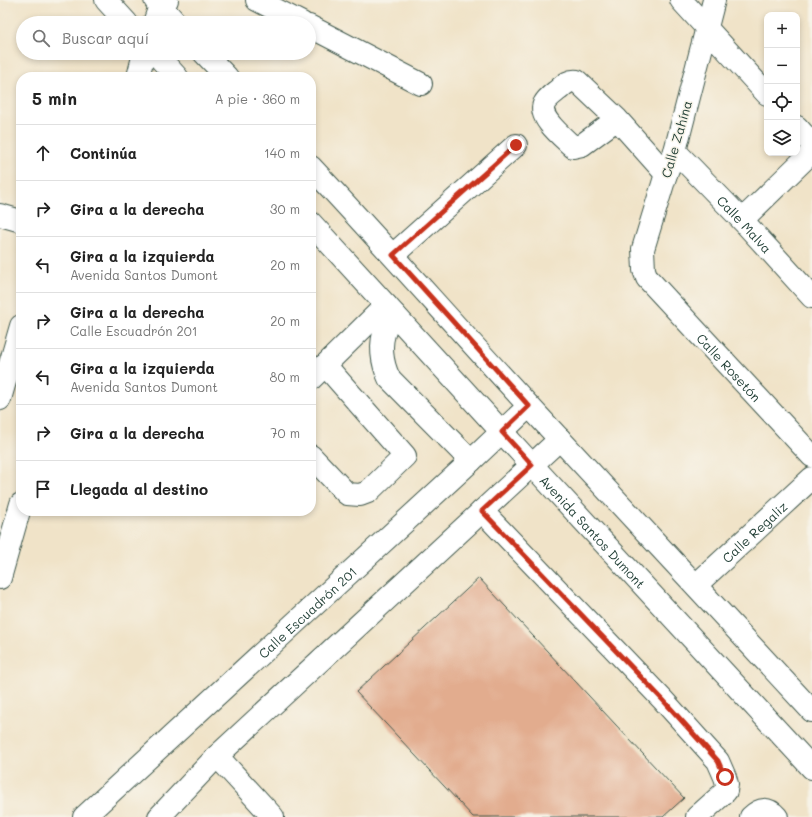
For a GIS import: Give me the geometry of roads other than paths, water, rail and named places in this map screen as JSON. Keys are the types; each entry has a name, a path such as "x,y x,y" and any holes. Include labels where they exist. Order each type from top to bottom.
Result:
{"street":[{"path":"106,0 121,16"},
{"path":"257,0 288,16"},
{"path":"681,0 764,91"},
{"name":"Calle Zahína","path":"647,278 644,270 643,248 666,174 675,151 714,0"},
{"path":"159,7 169,16"},
{"path":"316,30 421,84"},
{"path":"139,72 142,60"},
{"path":"161,60 172,72"},
{"path":"211,60 222,72"},
{"path":"617,119 666,174"},
{"path":"800,130 812,144"},
{"path":"393,255 516,145"},
{"name":"Calle Malva","path":"675,151 742,220 812,298"},
{"path":"742,220 812,152"},
{"path":"316,172 393,255 529,406 812,711"},
{"path":"0,215 16,220"},
{"name":"Avenida Santos Dumont","path":"316,228 812,768"},
{"name":"Calle Rosetón","path":"647,278 812,456"},
{"path":"316,461 347,494 360,495 368,492 404,456 318,372 391,310"},
{"path":"391,310 383,340 382,355 384,367 389,378 471,461"},
{"path":"0,399 16,343"},
{"name":"Calle Escuadrón 201","path":"84,817 529,406"},
{"path":"159,817 217,756 560,439"},
{"name":"Calle Regaliz","path":"696,585 812,478"},
{"path":"482,511 663,700 718,761 727,784 726,791 697,817"},
{"path":"0,578 18,516"},
{"path":"217,756 273,817"},
{"path":"751,817 760,810 765,809 777,817"}]}
